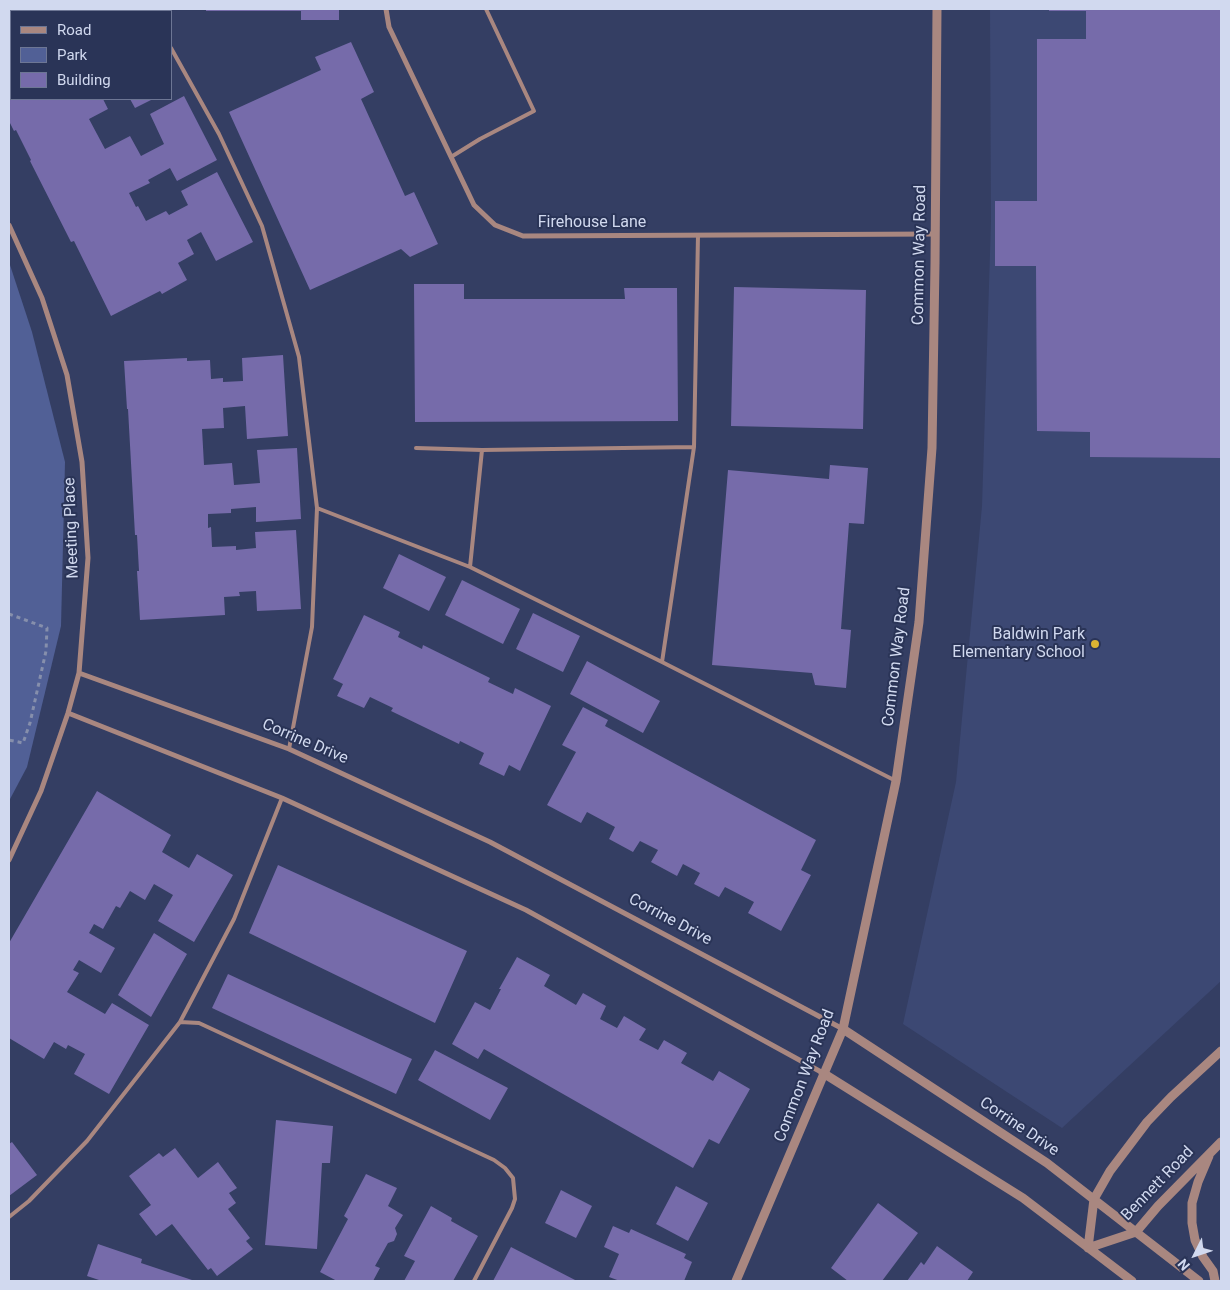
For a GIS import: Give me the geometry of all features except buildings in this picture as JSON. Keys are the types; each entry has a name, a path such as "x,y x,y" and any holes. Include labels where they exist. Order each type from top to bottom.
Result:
{"street":[{"name":"Firehouse Lane","path":"386,9 389,27 474,205 495,225 523,236 936,234"},
{"name":"Common Way Road","path":"736,1281 843,1029 896,781 919,622 930,467 936,234 937,9"},
{"name":"Meeting Place","path":"9,225 42,298 67,375 82,462 88,558 79,673 68,713 41,791 9,860"},
{"name":"Corrine Drive","path":"79,673 289,749 490,842 843,1029 1047,1163 1199,1281"},
{"path":"68,713 282,798 526,910 823,1073 1023,1198 1132,1281"},
{"path":"1088,1248 1094,1199 1110,1171 1147,1122 1221,1051"},
{"name":"Bennett Road","path":"1088,1248 1136,1232 1158,1206 1221,1142"},
{"path":"1211,1151 1198,1182 1192,1203 1192,1223 1195,1240 1203,1257 1213,1271 1215,1281"}],"lane":[{"path":"451,157 480,139 534,111 486,9"},
{"path":"172,50 219,134 262,226 299,357 317,508 312,627 289,749"},
{"path":"662,662 694,447 698,235"},
{"path":"416,448 482,450 694,447"},
{"path":"470,567 482,450"},
{"path":"317,508 470,567 896,781"},
{"path":"9,1217 29,1201 87,1142 180,1022 234,919 282,798"},
{"path":"180,1022 199,1023 494,1160 505,1168 513,1178 515,1199 474,1281"}],"path":[{"path":"9,614 47,628 46,651 30,723 22,742 9,740"}],"shaded area":[{"name":"Baldwin Park Elementary School","path":"990,9 1221,9 1221,981 1062,1128 903,1024 956,782 982,506 991,222"}],"green space":[{"path":"9,262 32,332 65,462 61,626 27,767 9,801"}],"place":[{"name":"Baldwin Park Elementary School","path":"1095,644"}]}
